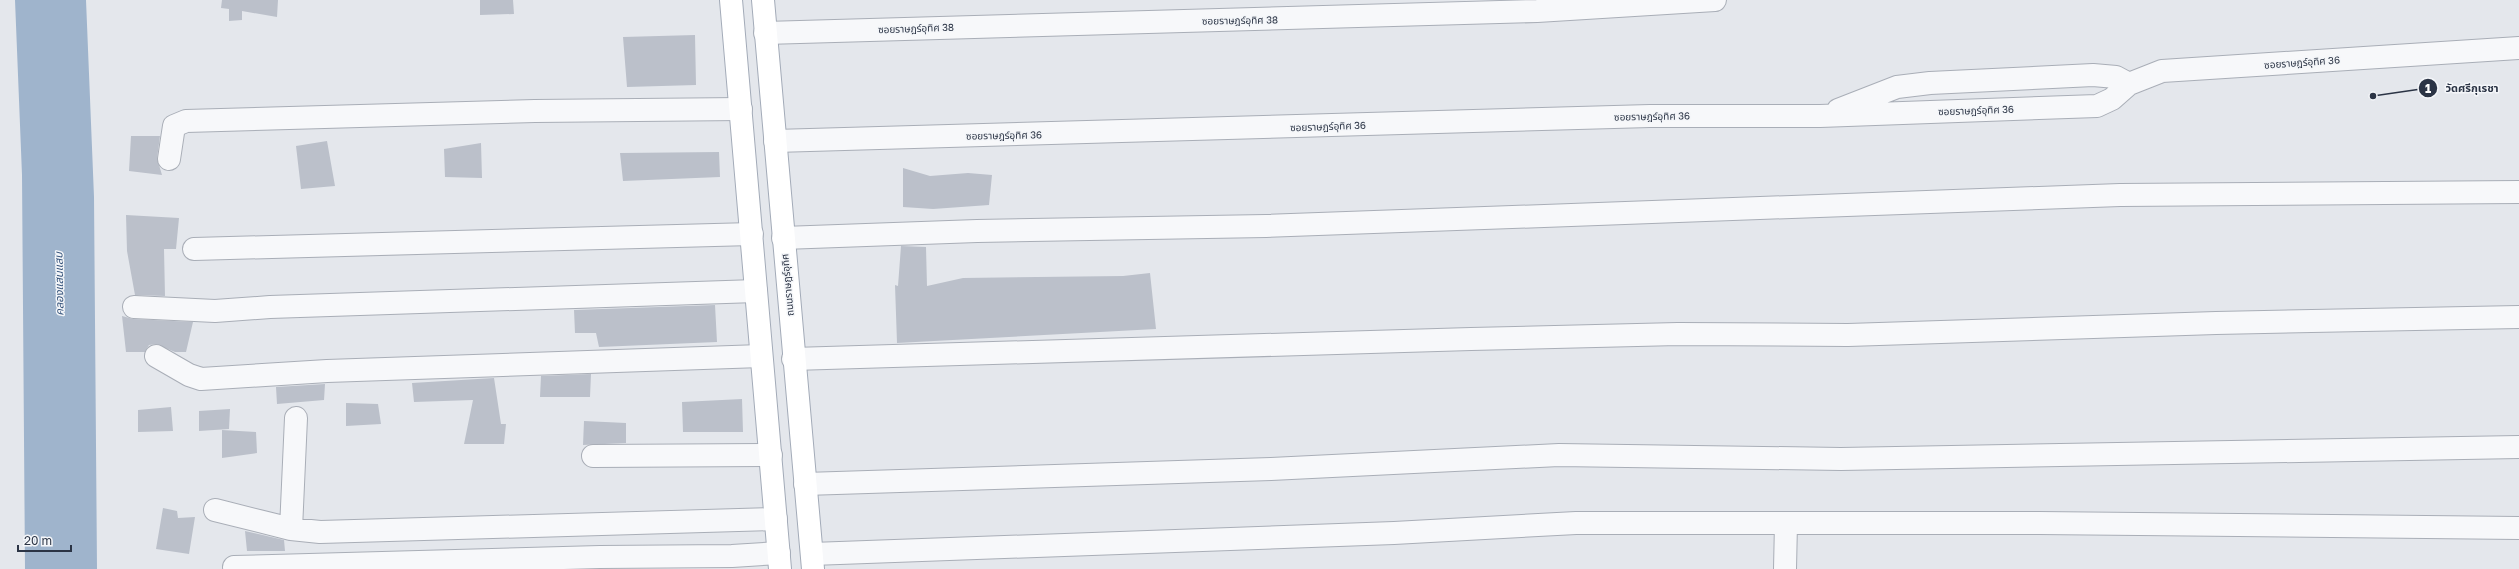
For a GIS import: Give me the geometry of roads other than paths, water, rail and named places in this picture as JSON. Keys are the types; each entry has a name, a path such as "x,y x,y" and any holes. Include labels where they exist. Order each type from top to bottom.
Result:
{"main road":[{"path":"731,0 780,561"},
{"name":"ถนนราษฎร์อุทิศ","path":"763,0 793,359 812,561"}],"street":[{"name":"ซอยราษฎร์อุทิศ 38","path":"765,33 1537,11 1714,0"},
{"name":"ซอยราษฎร์อุทิศ 36","path":"775,142 1650,116 1820,116 2097,106 2112,99 2130,84 2162,71 2519,48"},
{"path":"1820,116 1897,87 1930,83 2093,75 2116,77 2130,84"},
{"path":"170,159 174,126 186,121 536,111 741,109"},
{"path":"783,238 977,231 1266,226 2120,195 2519,192"},
{"path":"194,249 752,234"},
{"path":"134,307 215,311 270,307 600,294 756,291"},
{"path":"793,359 1503,338 1678,334 1848,335 2519,317"},
{"path":"156,356 189,375 201,379 327,371 762,356"},
{"path":"291,529 296,418"},
{"path":"805,484 1271,469 1558,455 1841,459 2519,447"},
{"path":"593,456 771,455"},
{"path":"215,510 291,529 320,532 457,530 776,519"},
{"path":"812,561 1576,523 2046,523 2519,528"},
{"path":"1785,569 1786,523"},
{"path":"234,567 600,557 665,563 780,561"}],"water":[{"name":"คลองแสนแสบ","path":"15,0 86,0 94,197 97,569 25,569 22,175"}],"place":[{"name":"วัดศรีกุเรชา","path":"2373,96"}]}
